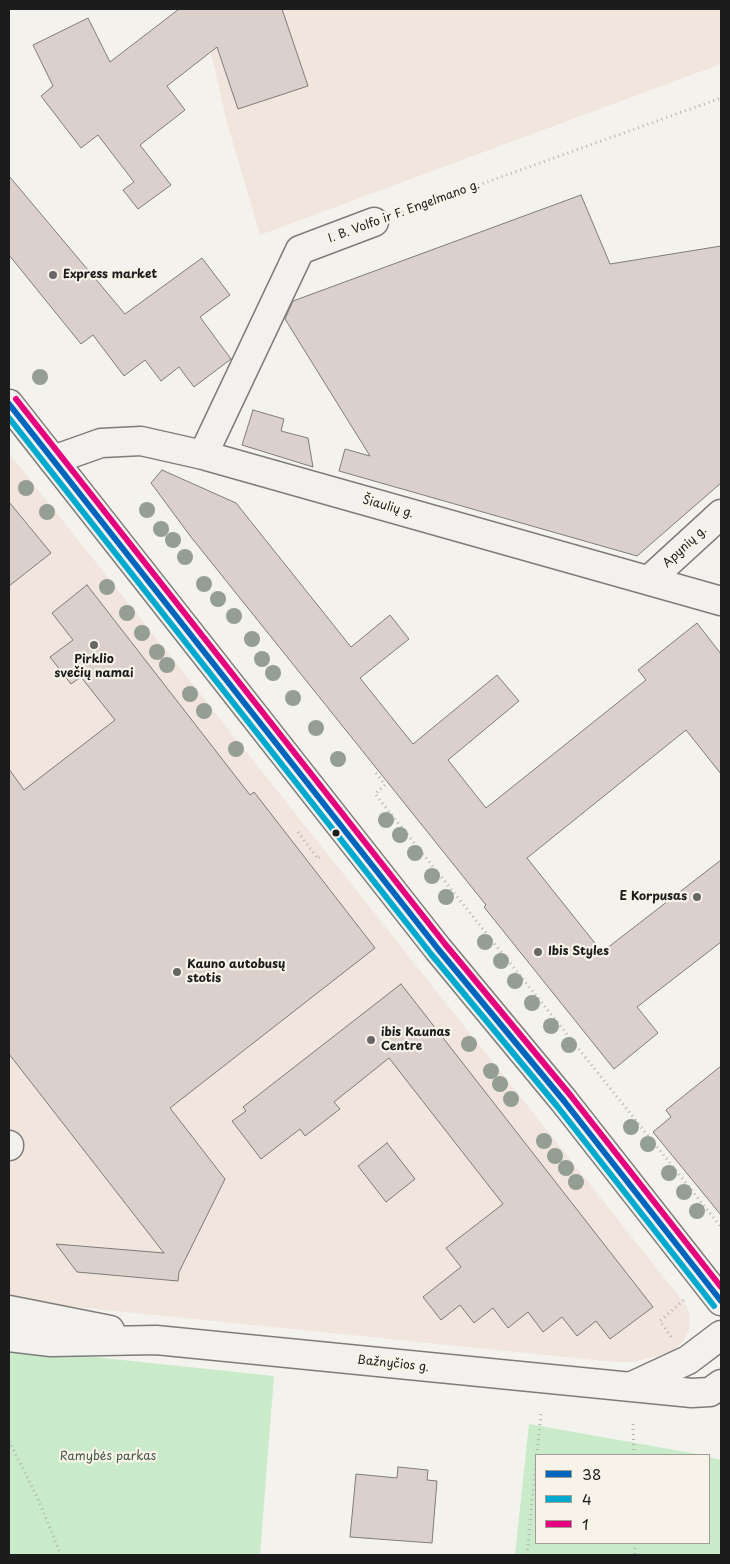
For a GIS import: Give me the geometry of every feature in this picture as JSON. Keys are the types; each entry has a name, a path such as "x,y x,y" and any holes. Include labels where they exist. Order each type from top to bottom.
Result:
{"street":[{"name":"I. B. Volfo ir F. Engelmano g.","path":"204,455 300,250 374,222"},
{"path":"9,404 432,941 570,1109 721,1301"},
{"name":"Šiaulių g.","path":"53,460 101,443 140,441 204,455 721,601"},
{"name":"Apynių g.","path":"649,580 721,514"},
{"name":"Bažnyčios g.","path":"9,1310 156,1340 692,1393 710,1392 721,1384"},
{"path":"631,1387 688,1360 721,1335"},
{"name":"Bažnyčios g.","path":"9,1337 51,1342 156,1340"}],"path":[{"name":"I. B. Volfo ir F. Engelmano g.","path":"374,222 721,98"},
{"path":"376,773 385,785 375,794 721,1227"},
{"path":"298,832 318,858 320,856"},
{"path":"537,1454 541,1414"},
{"path":"633,1424 634,1454"},
{"path":"9,1441 38,1500 61,1555"},
{"path":"527,1555 535,1471"}],"shaded area":[{"path":"201,9 721,9 721,64 260,235 226,119"},
{"path":"9,453 685,1304 690,1315 689,1329 683,1342 669,1353 633,1362 615,1362 9,1300"}],"green space":[{"name":"Ramybės parkas","path":"9,1348 274,1376 260,1555 9,1555"},
{"path":"529,1424 697,1454 535,1454 535,1544 710,1544 710,1457 721,1460 721,1555 515,1555"}],"building":[{"path":"179,9 282,9 308,86 238,109 217,47 167,86 185,110 140,145 171,185 138,209 123,190 134,182 98,135 81,148 41,96 53,86 33,45 88,18 110,62"},
{"path":"9,176 125,314 202,258 230,295 200,317 231,359 194,387 179,367 161,381 145,360 124,376 93,335 81,344 9,255"},
{"path":"581,195 610,264 721,246 721,483 637,556 339,471 345,449 370,456 285,319 293,301"},
{"path":"253,410 284,419 281,431 308,438 313,467 242,445"},
{"path":"162,470 236,503 351,647 390,615 409,639 360,678 413,744 497,675 519,701 448,760 486,808 646,680 638,670 697,623 721,654 721,774 686,730 527,858 602,952 721,860 721,942 637,1007 658,1033 614,1069 484,907 486,905 191,537 151,483"},
{"path":"9,502 51,553 9,586"},
{"name":"Kauno autobusų stotis","path":"87,585 250,795 254,792 375,948 170,1108 225,1179 179,1272 178,1281 77,1272 56,1244 164,1253 9,1054 9,769 24,790 115,720 81,677 71,684 50,657 73,640 52,613"},
{"path":"401,984 653,1307 610,1339 596,1321 577,1336 562,1317 543,1332 528,1312 508,1328 493,1308 474,1323 460,1305 441,1320 423,1297 461,1267 446,1248 503,1204 389,1058 334,1102 340,1109 305,1136 300,1129 261,1159 232,1121 246,1111 243,1107"},
{"path":"721,1066 721,1215 653,1132 671,1117 666,1110"},
{"path":"387,1143 415,1179 386,1202 358,1166"},
{"path":"398,1467 428,1470 427,1480 437,1481 432,1543 350,1537 356,1474 397,1478"}],"transit line":[{"name":"1","path":"16,399 445,944 571,1096 721,1287"},
{"name":"38","path":"9,404 438,949 564,1101 721,1301"},
{"name":"4","path":"9,418 431,954 557,1106 714,1306"}],"place":[{"name":"Express market","path":"53,275"},
{"name":"Pirklio svečių namai","path":"94,645"},
{"name":"E Korpusas","path":"697,897"},
{"name":"Ibis Styles","path":"538,952"},
{"name":"Kauno autobusų stotis","path":"177,972"},
{"name":"ibis Kaunas Centre","path":"371,1040"}]}
